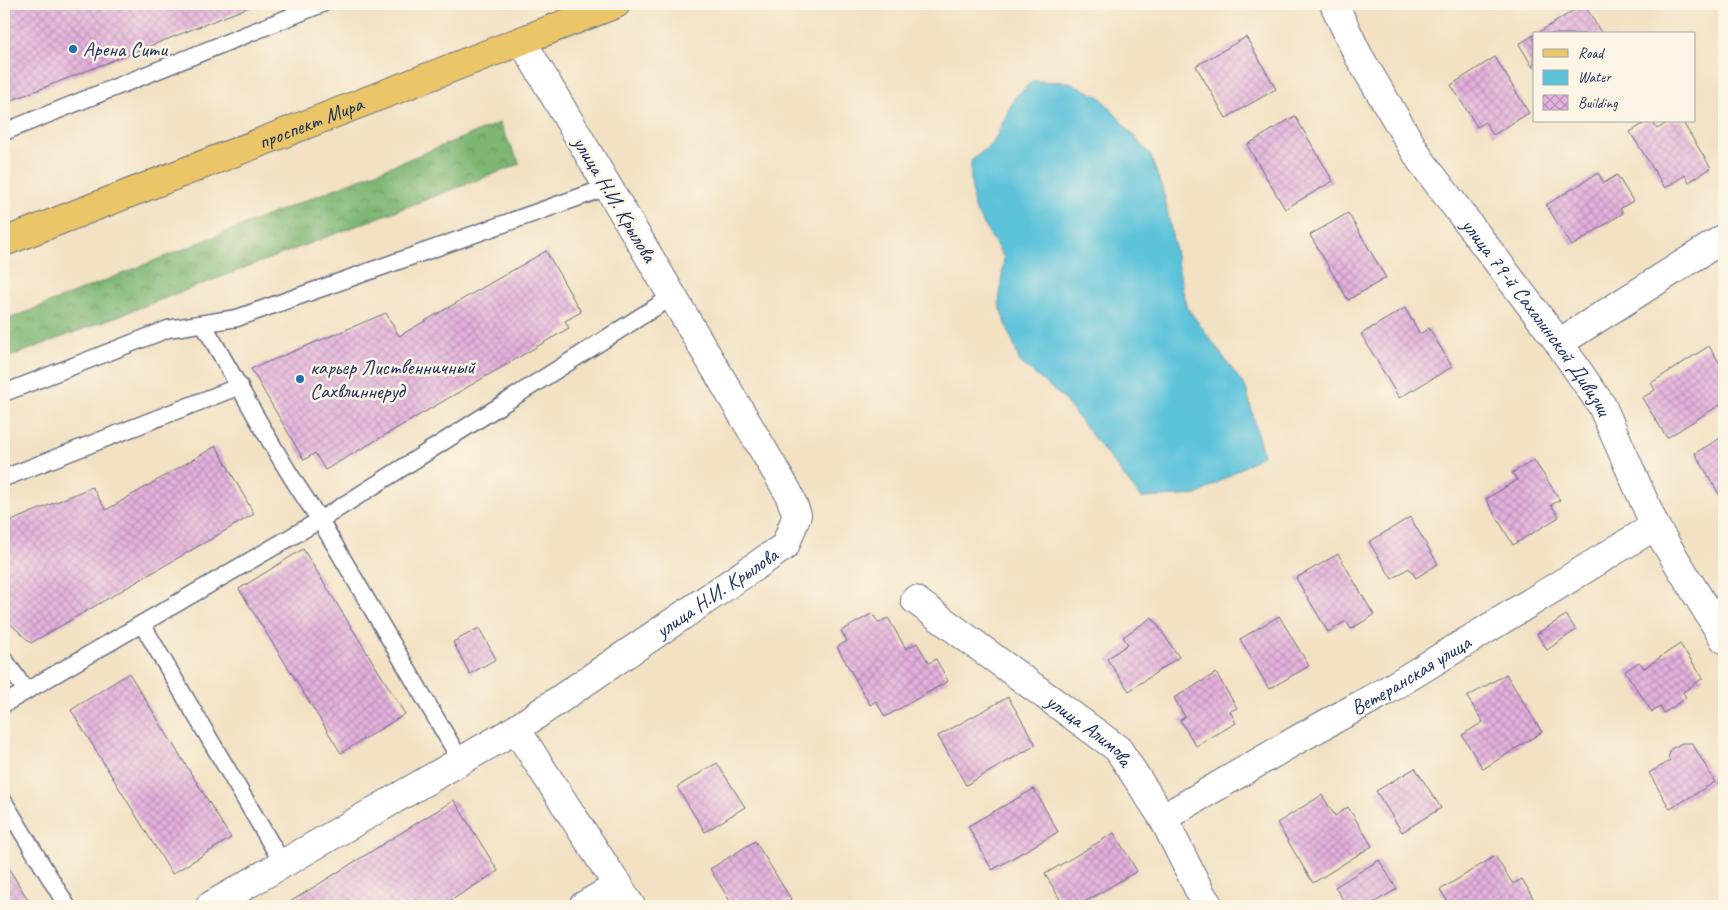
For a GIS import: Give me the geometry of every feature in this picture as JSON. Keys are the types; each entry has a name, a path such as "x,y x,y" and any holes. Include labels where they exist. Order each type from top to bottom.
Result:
{"main road":[{"name":"проспект Мира","path":"4,242 616,4"}],"street":[{"name":"улица 79-й Сахалинской Дивизии","path":"1334,4 1358,55 1421,161 1559,343 1602,406 1655,526 1724,640"},
{"name":"улица Н.И. Крылова","path":"516,729 785,546 797,515 788,492 522,41"},
{"path":"1559,343 1724,238"},
{"name":"Ветеранская улица","path":"1163,818 1300,738 1386,691 1655,526"},
{"name":"улица Алимова","path":"915,600 1118,749 1163,818 1209,906"},
{"path":"210,906 516,729 625,896 582,906"}],"lane":[{"path":"4,132 322,4"},
{"path":"4,393 168,329 237,318 608,187"},
{"path":"4,704 320,520 673,296"},
{"path":"203,324 295,485 320,520 462,761"},
{"path":"4,478 240,386"},
{"path":"142,624 283,864"},
{"path":"4,659 26,691"},
{"path":"4,802 66,906"}],"green space":[{"path":"499,123 520,164 4,359 4,321"}],"water":[{"path":"1033,81 1069,82 1100,97 1151,156 1164,195 1186,306 1246,388 1263,455 1197,495 1141,498 1062,397 1020,362 999,304 1004,258 974,208 971,161 993,143 1015,97"}],"building":[{"name":"Арена Сити","path":"4,4 257,4 7,102 4,94"},
{"path":"1584,4 1601,32 1539,32"},
{"path":"1533,36 1533,67 1519,44"},
{"path":"1246,37 1276,89 1226,118 1196,66"},
{"path":"1495,57 1529,113 1493,135 1485,122 1477,127 1451,85"},
{"path":"1295,116 1333,181 1285,209 1247,145"},
{"path":"1646,122 1653,122 1657,129 1668,122 1683,122 1711,168 1689,182 1685,175 1665,188 1630,132"},
{"path":"1598,173 1604,183 1617,175 1633,201 1620,209 1623,213 1572,246 1546,205"},
{"path":"1348,213 1386,278 1348,300 1310,235"},
{"path":"546,251 581,312 565,321 569,328 325,470 315,453 304,460 251,369 386,313 399,336"},
{"path":"1405,308 1420,334 1429,328 1452,367 1399,398 1361,334"},
{"path":"1709,346 1724,370 1724,402 1667,438 1642,398 1655,390 1651,383"},
{"path":"1724,436 1724,494 1720,496 1695,453"},
{"path":"216,446 254,514 31,643 4,618 4,524 92,487 106,510"},
{"path":"1534,460 1560,500 1551,505 1559,517 1513,545 1486,499 1517,480 1512,473"},
{"path":"1410,517 1438,564 1416,578 1409,568 1392,579 1369,542"},
{"path":"303,549 405,714 341,753 239,589"},
{"path":"1338,554 1374,615 1351,629 1346,621 1328,632 1296,578"},
{"path":"873,613 878,623 888,618 906,649 917,643 929,663 936,659 948,681 885,717 876,701 870,705 837,647 847,641 841,631"},
{"path":"1566,615 1576,630 1547,650 1537,634"},
{"path":"1279,616 1309,666 1269,689 1240,639"},
{"path":"1152,617 1179,657 1129,691 1107,659 1128,644 1123,637"},
{"path":"479,628 496,659 470,674 453,642"},
{"path":"1680,644 1703,678 1683,692 1686,698 1664,713 1660,707 1652,712 1625,671 1639,662 1644,668"},
{"path":"129,673 231,838 172,874 71,710"},
{"path":"1216,673 1237,708 1230,711 1236,723 1196,746 1180,720 1185,717 1174,698"},
{"path":"1506,674 1542,732 1483,769 1462,735 1483,722 1467,697"},
{"path":"1008,697 1036,745 966,785 938,736"},
{"path":"1682,743 1692,743 1715,782 1670,809 1649,773 1670,761 1668,758 1671,749"},
{"path":"717,763 745,807 705,832 677,787"},
{"path":"1415,768 1441,808 1402,832 1376,791"},
{"path":"1034,789 1058,832 992,870 968,826"},
{"path":"1322,795 1335,816 1348,807 1372,846 1313,883 1277,823"},
{"path":"454,800 498,871 442,906 285,905"},
{"path":"1114,833 1137,871 1078,906 1064,906 1045,874"},
{"path":"755,841 791,899 780,906 733,906 710,869"},
{"path":"1495,856 1513,884 1522,879 1536,903 1530,906 1451,906 1440,890"},
{"path":"1379,860 1397,889 1368,906 1347,906 1335,887"},
{"path":"4,861 32,906 4,906"}],"place":[{"name":"Арена Сити","path":"73,49"},
{"name":"карьер Лиственничный Сахвлиннеруд","path":"300,379"}]}
